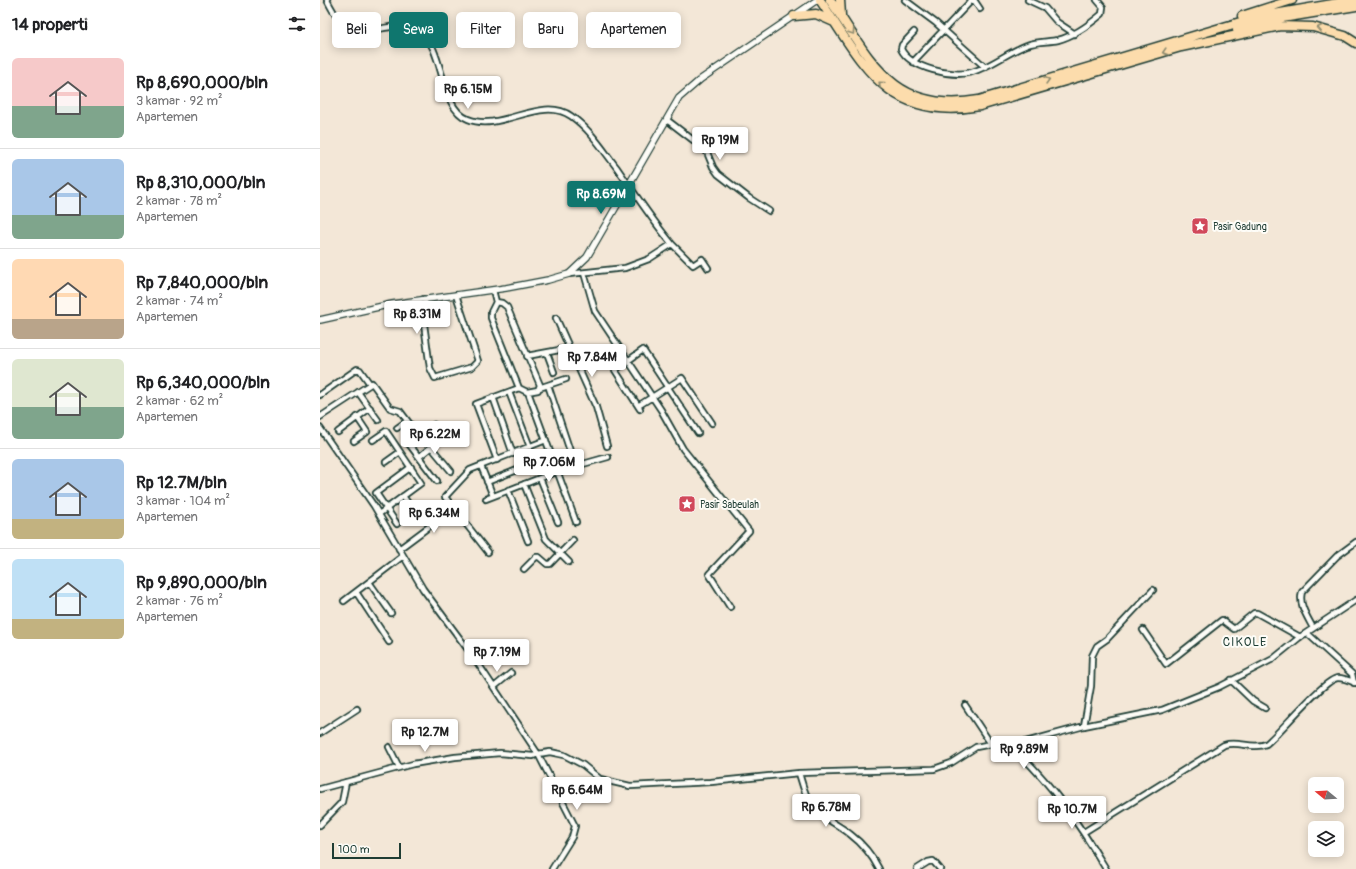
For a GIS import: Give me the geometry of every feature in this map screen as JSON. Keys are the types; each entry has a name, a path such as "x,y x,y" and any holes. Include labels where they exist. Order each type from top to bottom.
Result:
{"highway":[{"path":"819,0 864,67 887,89 902,98 917,104 948,110 980,106 1180,44 1257,17 1356,0"},
{"path":"830,0 871,61 892,84 906,93 934,102 962,103 979,100 1257,24 1356,6"},
{"path":"840,0 842,17"},
{"path":"1180,44 1257,11 1292,0"},
{"path":"794,16 816,14 835,22"},
{"path":"1180,44 1267,28 1291,26 1313,27 1329,30 1345,36 1356,43"}],"street":[{"path":"327,0 336,18 349,31 358,32 408,25 418,29 425,35 434,51 455,107 463,117 470,120 504,120 545,110 554,110 570,115 595,138 672,244 693,265 702,259 708,268"},
{"path":"569,274 587,257 679,98 701,79 819,0"},
{"path":"912,62 973,0 980,9"},
{"path":"1028,0 1045,8 1056,22 1075,34"},
{"path":"914,32 900,49 912,62 929,68 960,73 971,72 985,67 1029,44 1059,39 1075,34 1102,14 1103,7 1097,0"},
{"path":"907,1 985,67"},
{"path":"667,120 706,150 713,167 718,174 748,198 769,211"},
{"path":"320,320 392,304 493,290 548,280 569,274 625,268 649,259 672,244"},
{"path":"584,273 595,311 653,397 683,449 749,530 709,574 730,607"},
{"path":"493,290 496,302 491,312 491,318 519,388 528,392 538,390 566,379"},
{"path":"424,299 428,315 424,322 430,368 435,378 472,367 478,361 456,295"},
{"path":"496,302 502,303 507,307 540,388"},
{"path":"556,318 596,407 607,446"},
{"path":"527,356 570,348"},
{"path":"698,433 668,388 643,350 615,370 639,408 653,397 668,388 682,378 712,423"},
{"path":"547,353 554,372"},
{"path":"320,395 356,369 360,370 370,384 374,385 390,408 398,410 419,436"},
{"path":"320,417 370,384"},
{"path":"548,385 575,466"},
{"path":"497,460 476,404 519,388"},
{"path":"358,392 378,420"},
{"path":"509,392 530,447"},
{"path":"528,392 576,522"},
{"path":"492,397 513,454"},
{"path":"338,432 370,408"},
{"path":"354,441 367,432 357,418"},
{"path":"397,428 407,421"},
{"path":"434,425 409,444 437,482"},
{"path":"320,428 379,514 423,589 494,687 538,754 575,826 572,837 552,869"},
{"path":"373,440 386,431 421,483 379,514"},
{"path":"419,457 441,439"},
{"path":"488,552 444,497 466,473 546,440"},
{"path":"432,447 451,471"},
{"path":"386,462 400,452"},
{"path":"487,482 552,456"},
{"path":"486,499 558,471 608,457"},
{"path":"481,466 493,496"},
{"path":"397,524 376,493 411,467"},
{"path":"540,478 558,522"},
{"path":"524,484 546,539 569,562"},
{"path":"508,490 528,541"},
{"path":"403,496 414,513"},
{"path":"400,549 453,507"},
{"path":"430,510 438,520"},
{"path":"524,569 535,557 539,557 548,564 573,540"},
{"path":"1314,628 1304,610 1301,597 1302,592 1337,556 1356,542"},
{"path":"344,601 403,556"},
{"path":"369,582 391,613"},
{"path":"1084,726 1091,686 1092,656 1096,646 1107,639 1153,590"},
{"path":"356,592 389,642"},
{"path":"320,788 399,767 486,753 533,756 550,752 564,756 583,765 600,780 630,786 711,782 799,773 934,769 951,763 976,747 991,744 1011,746 1084,726 1162,710 1273,660 1300,637 1356,600"},
{"path":"1143,630 1166,664 1222,620 1234,629 1254,613 1257,613 1300,637"},
{"path":"1307,633 1352,674 1355,683"},
{"path":"494,687 511,673"},
{"path":"1084,832 1224,745 1234,743 1257,746 1266,744 1335,678 1340,678 1355,683"},
{"path":"1231,680 1253,701 1265,708"},
{"path":"965,705 991,744"},
{"path":"320,733 357,709"},
{"path":"1011,746 1048,784 1084,832 1106,869"},
{"path":"389,747 399,767"},
{"path":"799,773 807,798 812,805 818,812 851,834 874,858 879,869"},
{"path":"320,825 342,802 346,782"},
{"path":"917,869 928,862 933,861 940,869"}],"place":[{"name":"Pasir Gadung","path":"1200,226"},
{"name":"Pasir Sabeulah","path":"687,504"}],"district":[{"name":"CIKOLE","path":"1245,642"}]}
